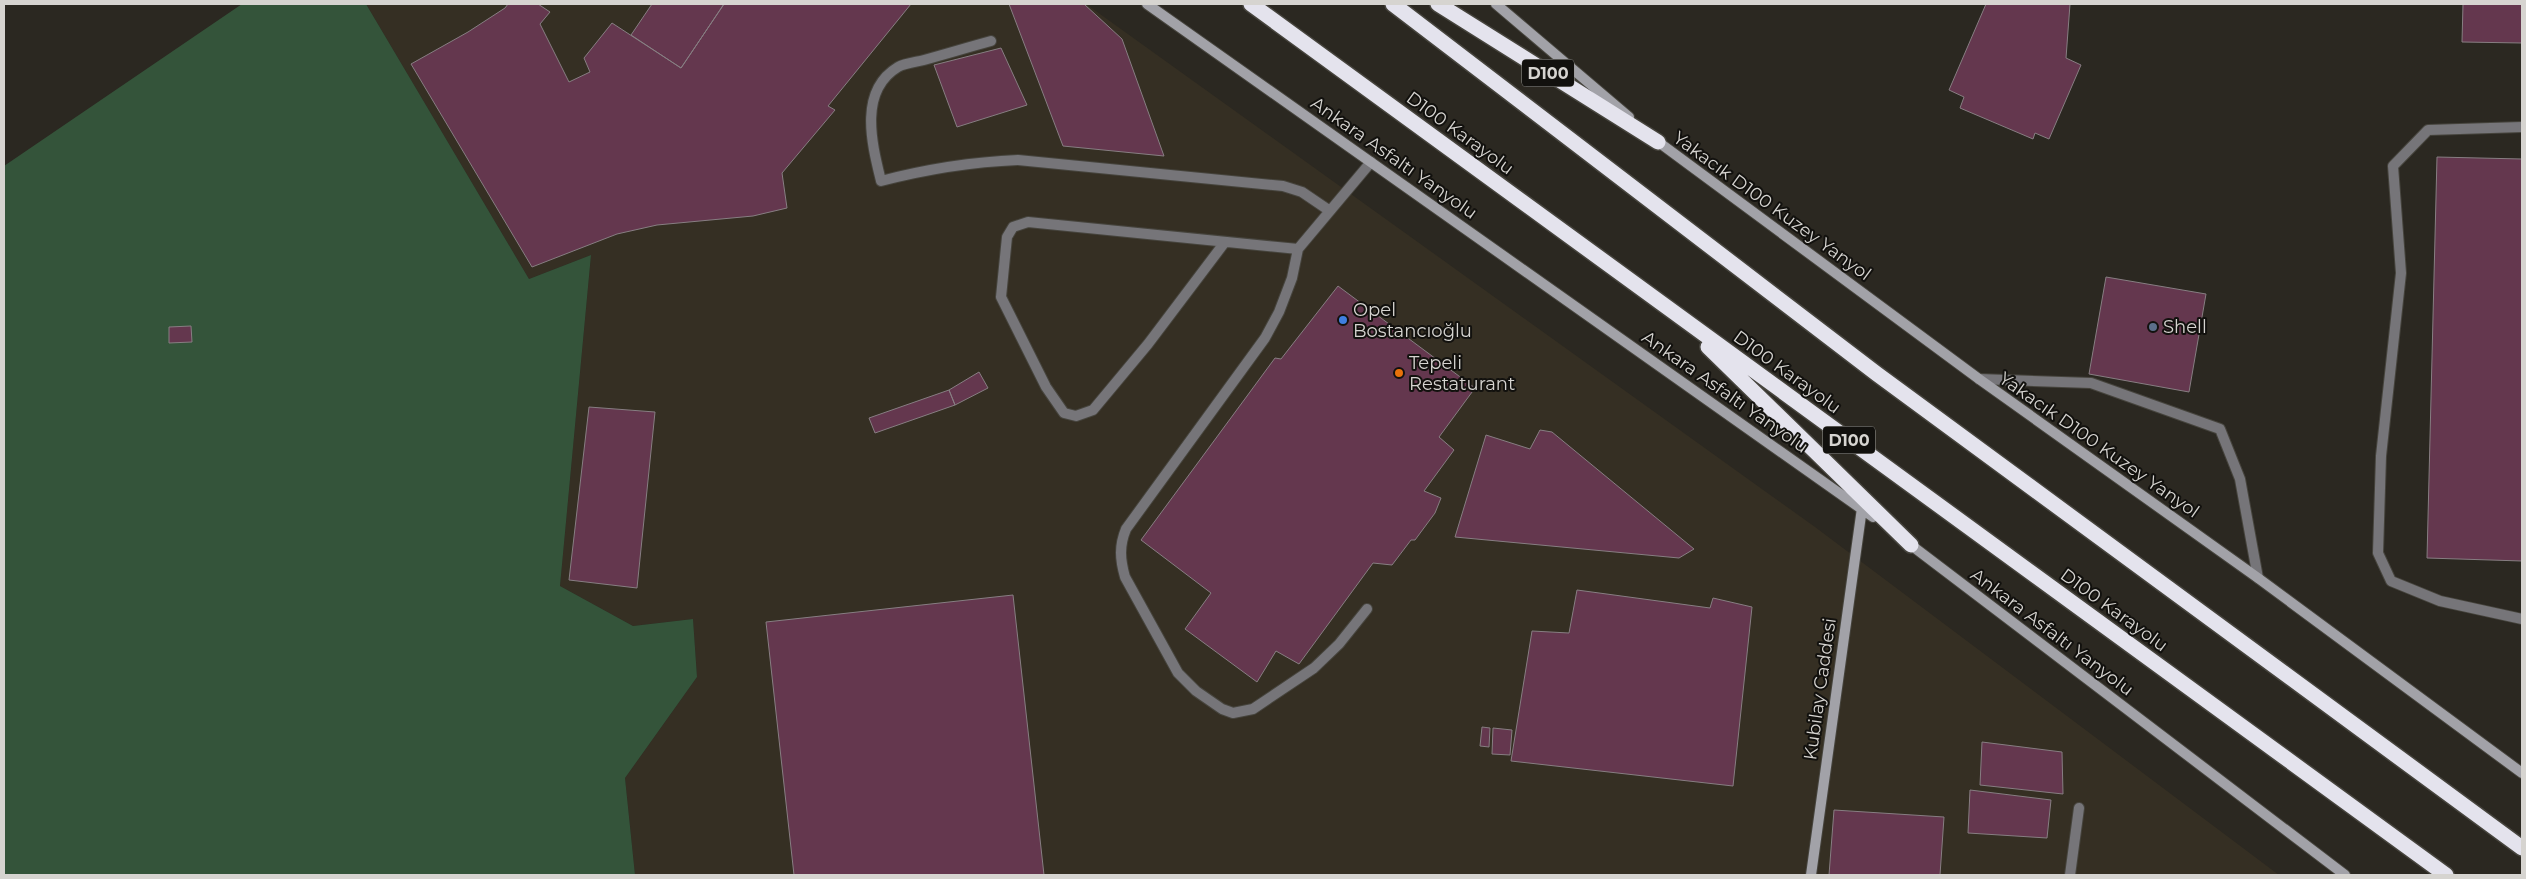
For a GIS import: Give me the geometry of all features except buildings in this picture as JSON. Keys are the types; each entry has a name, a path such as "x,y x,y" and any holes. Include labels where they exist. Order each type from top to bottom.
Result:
{"highway":[{"name":"D100 Karayolu","path":"1251,4 2446,875"},
{"name":"D100","path":"1392,4 1877,374 2522,848"},
{"name":"D100","path":"1438,4 1658,142"},
{"path":"1670,310 1912,545"}],"main road":[{"name":"Ankara Asfaltı Yanyolu","path":"1147,4 1862,508 2345,875"},
{"path":"1496,4 1658,142"},
{"name":"Yakacık D100 Kuzey Yanyol","path":"1658,142 1979,379 2258,578 2522,773"},
{"name":"Kubilay Caddesi","path":"1811,875 1862,508"}],"lane":[{"path":"991,41 899,67 886,77 877,91 872,105 870,121 881,181 928,168 977,161 1018,160 1283,186 1302,192 1330,211"},
{"path":"2522,127 2428,130 2393,166 2401,273 2381,456 2378,553 2391,581 2440,601 2522,619"},
{"path":"1367,609 1339,644 1314,668 1252,709 1233,713 1222,709 1196,691 1178,673 1125,576 1121,562 1121,546 1126,529 1265,338 1279,312 1298,250 1371,162"},
{"path":"1225,242 1148,344 1092,410 1076,416 1064,413 1046,387 1001,297 1007,237 1009,231 1020,223 1028,222 1225,242 1298,250"},
{"path":"1979,379 2091,383 2220,429 2240,479 2258,578"},
{"path":"2070,875 2079,808"}],"shaded area":[{"path":"366,4 1086,4 1815,527 2279,875 635,875 625,778 697,677 693,619 633,626 560,586 591,255 529,279"}],"green space":[{"path":"242,4 366,4 529,279 591,255 560,586 633,626 693,619 697,677 625,778 635,875 4,875 4,166"}],"place":[{"name":"Opel Bostancıoğlu","path":"1343,320"},
{"name":"Shell","path":"2153,327"},
{"name":"Tepeli Restaturant","path":"1399,373"}]}
